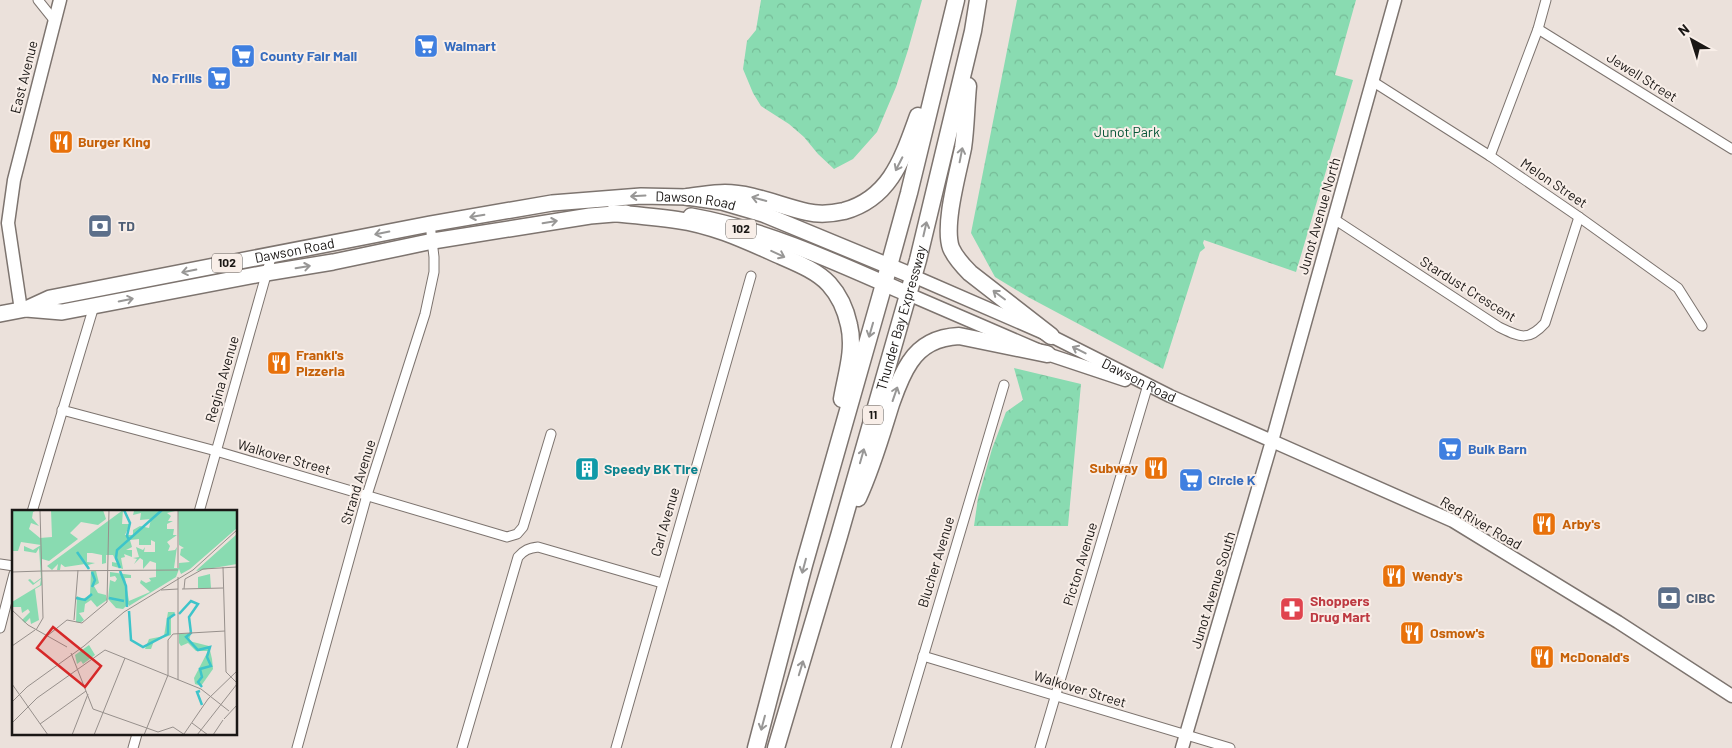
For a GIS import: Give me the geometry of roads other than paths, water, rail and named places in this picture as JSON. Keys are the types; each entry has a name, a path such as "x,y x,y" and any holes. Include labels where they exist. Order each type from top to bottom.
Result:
{"highway":[{"name":"Thunder Bay Expressway","path":"756,748 884,284 956,0"},
{"name":"Thunder Bay Expressway","path":"776,748 913,276 973,32 978,0"},
{"path":"973,32 963,146 950,221 949,236 951,248 960,263 970,273 1051,336"},
{"path":"687,197 726,193 752,197 810,213 826,215 854,208 873,197 893,176 906,151 947,36"},
{"path":"613,213 678,220 727,232 801,264 830,285 847,315 852,346 818,519"},
{"path":"839,536 869,475 900,381 910,360 919,352 930,343 948,337 959,336 1047,354"}],"main road":[{"name":"East Avenue","path":"24,310 8,222 14,180 60,0"},
{"name":"Junot Avenue North","path":"1272,441 1395,0"},
{"name":"Dawson Road","path":"24,310 50,298 430,224 552,203 641,196 687,197 722,202 763,214 889,265 1051,336 1170,396"},
{"name":"Dawson Road","path":"0,314 24,310 62,312 333,262 432,241 613,213 680,214 712,220 811,252 1047,354 1170,396"},
{"name":"Red River Road","path":"1170,396 1453,521 1618,622 1732,696"},
{"name":"Junot Avenue South","path":"1182,748 1272,441"}],"street":[{"path":"38,0 54,20"},
{"path":"1490,156 1538,28 1546,0"},
{"name":"Jewell Street","path":"1538,28 1732,149"},
{"name":"Melon Street","path":"1372,81 1490,156 1579,216 1678,288 1702,326"},
{"name":"Stardust Crescent","path":"1334,219 1499,327 1520,336 1536,333 1545,323 1579,216"},
{"name":"Strand Avenue","path":"297,748 368,495 425,314 434,272 430,224"},
{"name":"Regina Avenue","path":"200,510 272,254"},
{"name":"Carl Avenue","path":"616,748 751,276"},
{"path":"33,510 94,306"},
{"name":"Blucher Avenue","path":"896,748 1004,385"},
{"name":"Picton Avenue","path":"1040,748 1147,388"},
{"name":"Walkover Street","path":"62,410 216,451 506,537 517,534 523,527 551,434"},
{"path":"462,748 518,557 527,549 538,547 662,583"},
{"path":"0,628 12,582"},
{"name":"Walkover Street","path":"922,656 1230,748"}],"place":[{"name":"Walmart","path":"426,46"},
{"name":"County Fair Mall","path":"243,56"},
{"name":"No Frills","path":"219,78"},
{"name":"Burger King","path":"61,142"},
{"name":"TD","path":"100,226"},
{"name":"Franki's Pizzeria","path":"279,363"},
{"name":"Bulk Barn","path":"1450,449"},
{"name":"Subway","path":"1156,468"},
{"name":"Speedy BK Tire","path":"587,469"},
{"name":"Circle K","path":"1191,480"},
{"name":"Arby's","path":"1544,524"},
{"name":"Wendy's","path":"1394,576"},
{"name":"CIBC","path":"1669,598"},
{"name":"Shoppers Drug Mart","path":"1292,609"},
{"name":"Osmow's","path":"1412,633"},
{"name":"McDonald's","path":"1542,657"}],"park label":[{"name":"Junot Park","path":"1127,132"}]}
